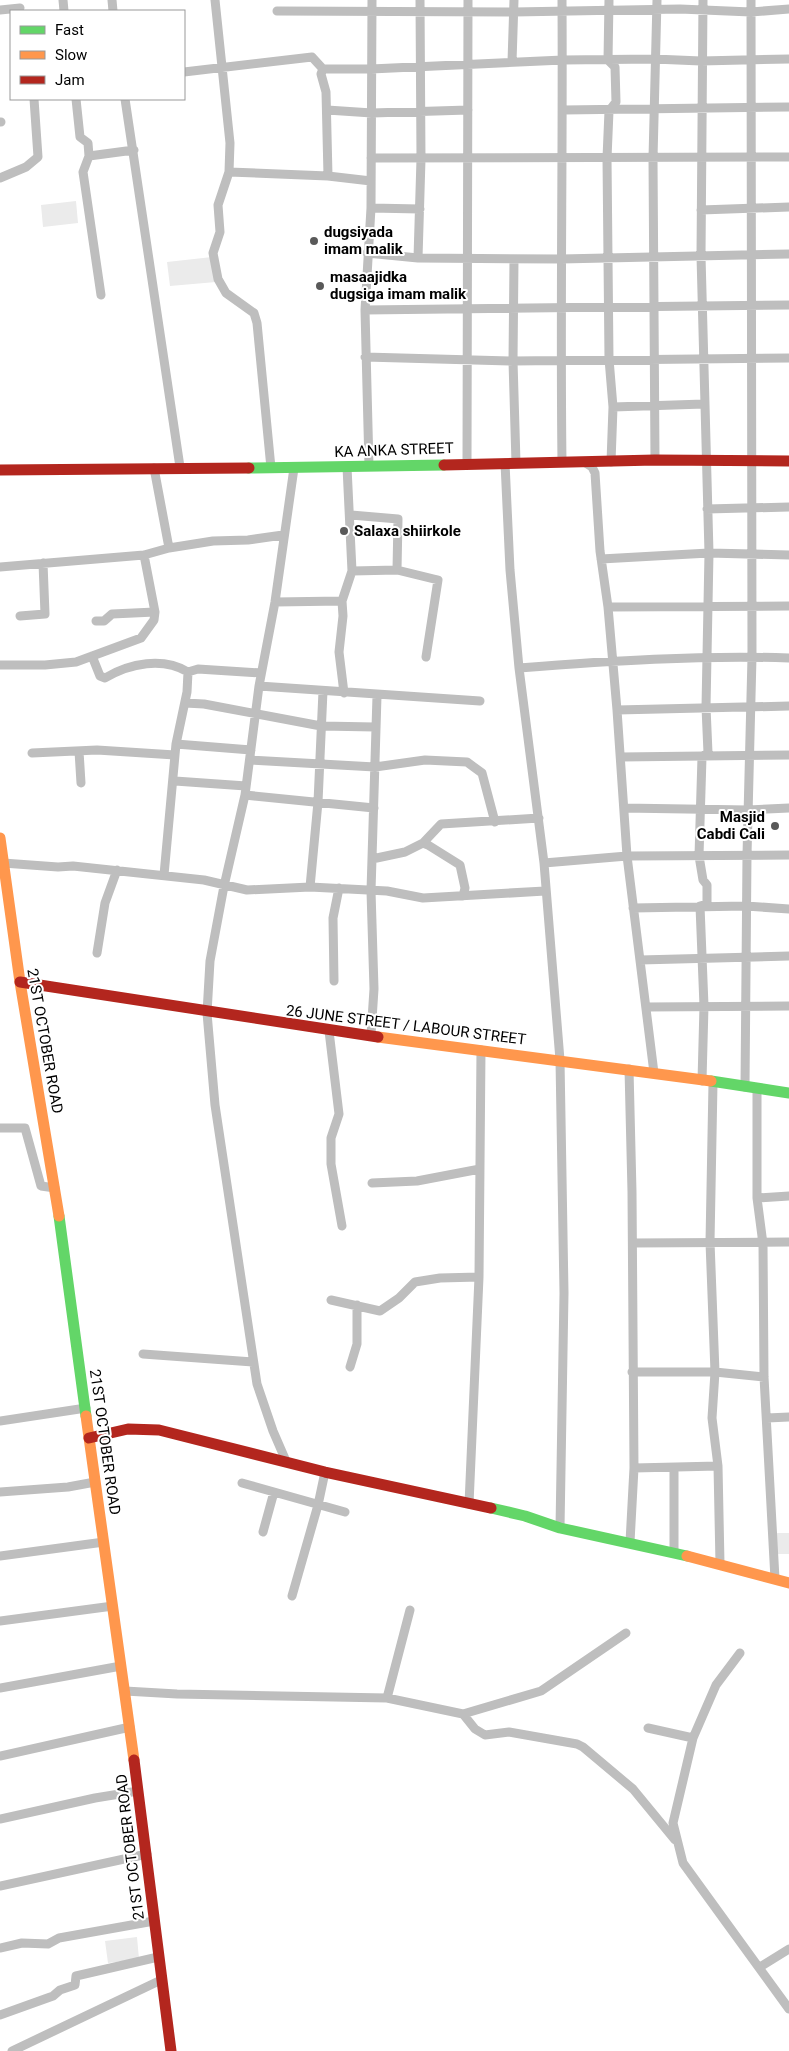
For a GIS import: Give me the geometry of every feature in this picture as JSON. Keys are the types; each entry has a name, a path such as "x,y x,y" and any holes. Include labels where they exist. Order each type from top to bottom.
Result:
{"street":[{"path":"215,0 230,143 229,172 218,205 220,232 214,253 218,279 226,294 254,313 257,323 271,468"},
{"path":"310,0 310,10"},
{"path":"369,466 365,310 371,208 372,0"},
{"path":"418,258 421,159 420,0"},
{"path":"467,463 465,360 469,159 468,0"},
{"path":"512,62 514,0"},
{"path":"562,0 564,110 561,259 562,462"},
{"path":"655,460 653,158 656,0"},
{"path":"745,1087 746,855 752,706 751,0"},
{"path":"277,11 514,12 562,11 609,5 655,10 703,5 752,12 789,9"},
{"path":"609,5 608,60 615,67 616,102 610,111 607,158 610,359 613,407 611,462"},
{"path":"702,757 708,752 706,707 709,607 701,256 701,62 703,5"},
{"path":"0,10 20,8"},
{"path":"185,72 312,58 323,69 372,69 563,60 654,59 701,62 789,58"},
{"path":"323,69 321,74 326,92 328,176"},
{"path":"0,178 26,167 38,157 34,100"},
{"path":"76,100 80,137 88,143 89,156 83,172 101,295"},
{"path":"125,100 180,467"},
{"path":"564,110 701,110 789,107"},
{"path":"327,110 372,112 468,110"},
{"path":"89,156 134,150"},
{"path":"371,158 789,157"},
{"path":"229,172 328,176 371,181"},
{"path":"701,210 789,207"},
{"path":"371,208 420,209"},
{"path":"367,253 418,258 467,259 609,259 789,254"},
{"path":"514,259 510,570 519,668 544,863 560,1060 564,1292 560,1528"},
{"path":"365,310 561,306 789,305"},
{"path":"365,357 514,361 789,358"},
{"path":"613,407 704,404"},
{"name":"KA ANKA STREET","path":"0,470 180,467 294,468 655,460 789,461"},
{"path":"583,462 592,467 595,473 601,559 608,607 621,757 627,856 654,1073"},
{"path":"344,693 339,652 343,616 342,601 352,571 351,515 347,467"},
{"path":"154,468 169,548"},
{"path":"286,1461 262,1402 254,1362 215,1106 207,1013 210,962 224,886 246,791 259,686 275,602 294,468"},
{"path":"707,509 789,507"},
{"path":"351,515 398,519 397,570"},
{"path":"0,566 144,555 169,548 214,541 248,540 283,535"},
{"path":"601,559 709,553 789,555"},
{"path":"0,665 45,665 76,662 142,638 154,620 155,612 144,555"},
{"path":"20,616 44,614 43,562"},
{"path":"352,571 397,570 438,580 426,657"},
{"path":"275,602 342,601"},
{"path":"608,607 752,608 789,606"},
{"path":"96,621 104,621 112,614 155,612"},
{"path":"92,656 100,676 103,678 134,666 159,663 178,666 188,672 198,669 261,673"},
{"path":"519,668 612,661 707,657 789,658"},
{"path":"164,875 175,782 176,744 185,703 188,672"},
{"path":"259,686 377,696 480,701"},
{"path":"310,887 318,802 323,691"},
{"path":"371,1035 374,989 371,891 377,696"},
{"path":"185,703 204,704 321,726 375,727"},
{"path":"617,710 789,706"},
{"path":"176,744 320,766 375,767 425,760 472,764 482,773 495,822"},
{"path":"32,753 79,751 175,755"},
{"path":"79,751 81,783"},
{"path":"621,757 789,755"},
{"path":"700,906 707,904 707,885 703,880 699,856 702,809 702,757"},
{"path":"175,782 374,808"},
{"path":"624,808 748,810 789,808"},
{"path":"372,859 405,852 423,843 439,824 539,818"},
{"name":"21ST OCTOBER ROAD","path":"0,843 20,982 55,1188 130,1727 171,2051"},
{"path":"423,843 460,865 465,888 462,896"},
{"path":"544,863 627,856 789,854"},
{"path":"3,863 164,875 204,880 247,890 310,887 339,888 387,891 423,898 545,891"},
{"path":"97,953 104,909 117,870"},
{"path":"334,981 333,918 339,888"},
{"path":"700,906 715,1372 712,1418 718,1466 720,1564"},
{"path":"633,908 746,906 789,909"},
{"path":"640,960 702,960 789,956"},
{"name":"26 JUNE STREET / LABOUR STREET","path":"20,982 329,1031 629,1069 789,1093"},
{"path":"646,1007 789,1006"},
{"path":"329,1031 339,1114 331,1138 331,1164 342,1226"},
{"path":"469,1504 479,1277 481,1050"},
{"path":"629,1069 633,1243 632,1372 634,1468 630,1542"},
{"path":"757,1089 757,1198 763,1244 764,1377 775,1579"},
{"path":"0,1128 24,1128 41,1186 55,1188"},
{"path":"372,1183 417,1181 480,1169"},
{"path":"757,1198 789,1196"},
{"path":"633,1243 710,1242 763,1244 789,1242"},
{"path":"331,1300 380,1311 399,1298 415,1282 440,1278 479,1277"},
{"path":"350,1366 357,1344 356,1305"},
{"path":"143,1354 254,1362"},
{"path":"632,1372 715,1372 764,1377"},
{"path":"0,1421 86,1408"},
{"path":"767,1418 789,1417"},
{"path":"89,1438 128,1429 159,1430 325,1472 524,1516 560,1528 674,1552 789,1583"},
{"path":"634,1468 718,1466"},
{"path":"674,1468 674,1552"},
{"path":"292,1596 325,1472"},
{"path":"0,1492 68,1487 95,1482"},
{"path":"242,1483 346,1512"},
{"path":"263,1532 274,1492"},
{"path":"0,1556 104,1542"},
{"path":"0,1621 113,1606"},
{"path":"386,1698 410,1610"},
{"path":"124,1691 177,1694 386,1698 463,1714 541,1691 626,1633"},
{"path":"740,1652 716,1685 693,1738 674,1810 673,1823 676,1842 683,1862 741,1945 760,1966 789,2009"},
{"path":"0,1688 121,1666"},
{"path":"463,1714 475,1729 485,1735 509,1732 577,1744 583,1747 633,1789 676,1842"},
{"path":"0,1756 130,1727"},
{"path":"648,1728 693,1738"},
{"path":"0,1819 138,1791"},
{"path":"0,1886 147,1854"},
{"path":"0,1948 22,1944 48,1944 59,1938 154,1920"},
{"path":"760,1966 789,1949"},
{"path":"0,2015 53,1996 60,1990 75,1985 76,1976 158,1956"},
{"path":"12,2051 161,1980"}],"shaded area":[{"path":"76,201 78,223 43,227 41,205"},
{"path":"212,257 216,282 170,286 167,262"},
{"path":"776,1533 789,1533 789,1554 775,1554"},
{"path":"137,1937 139,1959 108,1963 105,1941"}],"traffic: fast":[{"path":"249,468 444,465"},
{"path":"711,1081 789,1093"},
{"path":"59,1216 86,1416"},
{"path":"491,1508 525,1516 560,1528 687,1556"}],"traffic: slow":[{"path":"0,838 20,982 59,1216"},
{"path":"378,1037 711,1081"},
{"path":"86,1416 134,1760"},
{"path":"687,1556 789,1583"}],"traffic: jam":[{"path":"444,465 655,460 789,461"},
{"path":"0,470 249,468"},
{"path":"20,982 378,1037"},
{"path":"89,1438 128,1429 159,1430 325,1472 491,1508"},
{"path":"134,1760 171,2051"}],"place":[{"name":"dugsiyada imam malik","path":"314,241"},
{"name":"masaajidka dugsiga imam malik","path":"320,286"},
{"name":"Salaxa shiirkole","path":"344,531"},
{"name":"Masjid Cabdi Cali","path":"775,826"}]}
